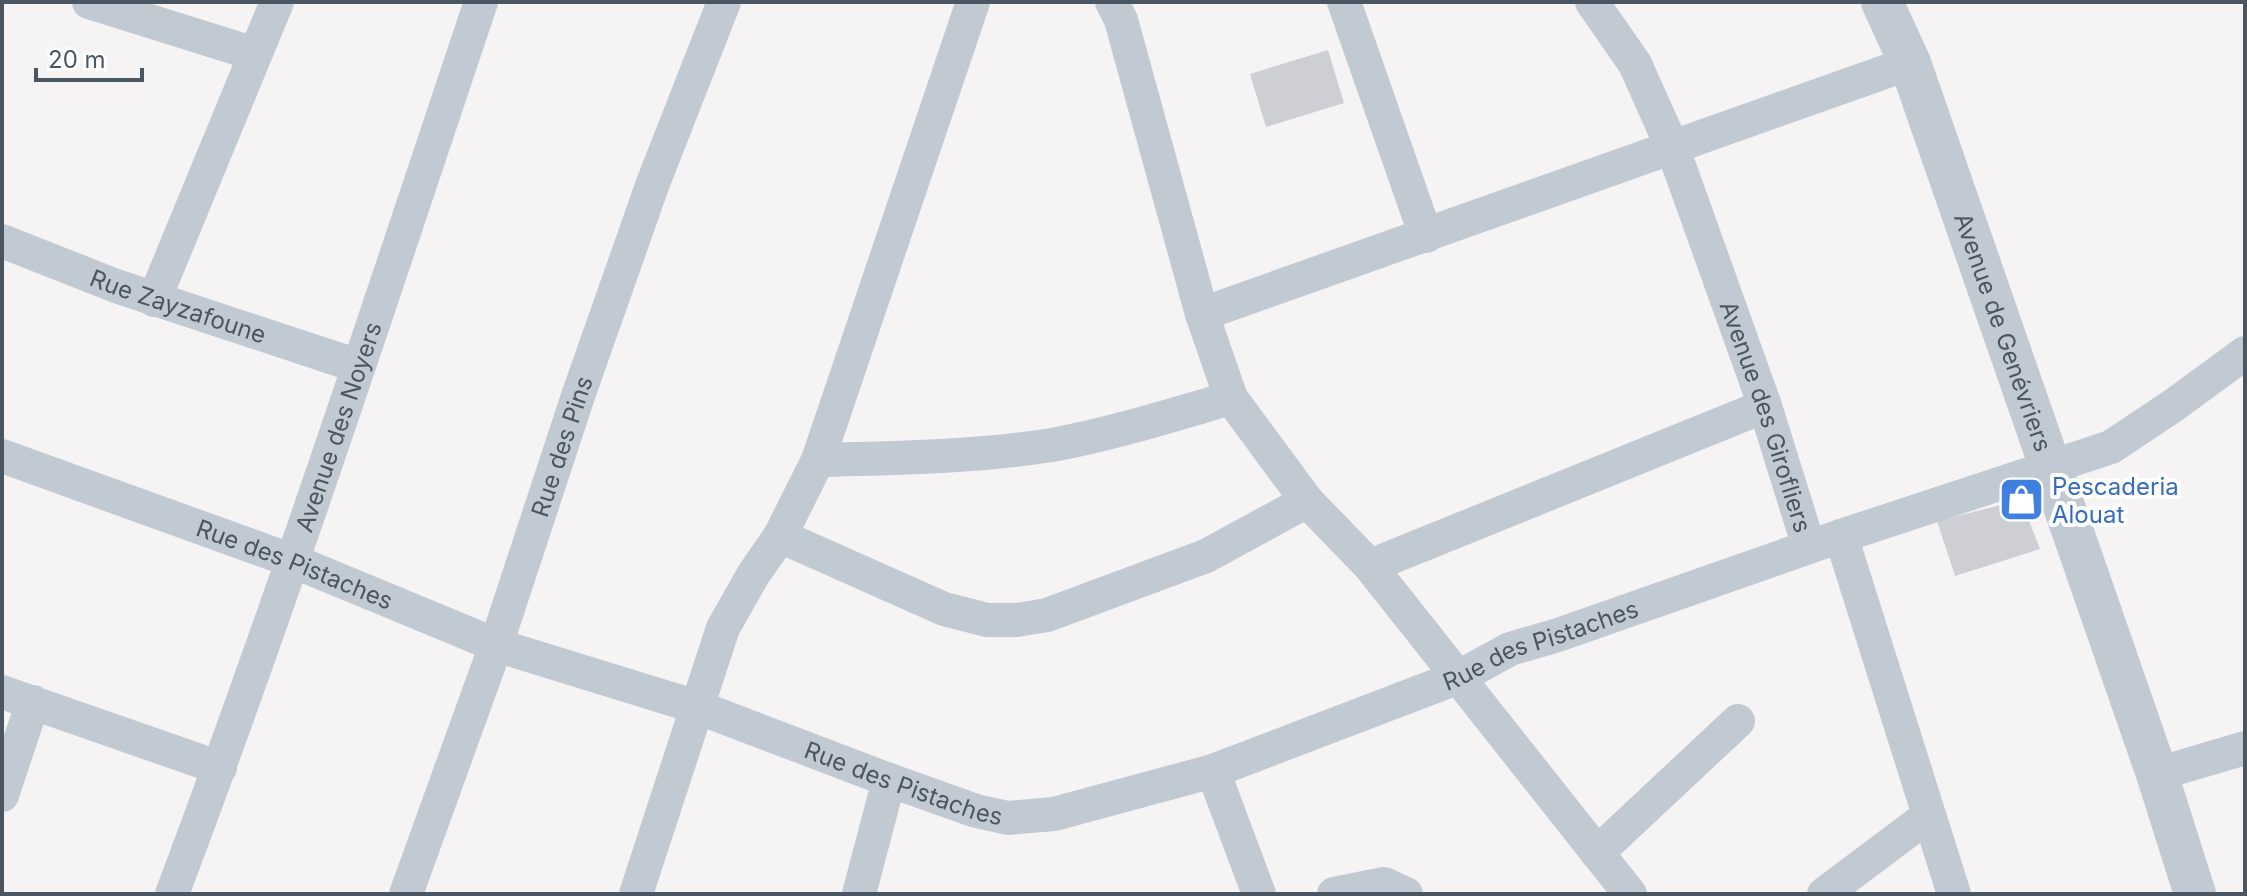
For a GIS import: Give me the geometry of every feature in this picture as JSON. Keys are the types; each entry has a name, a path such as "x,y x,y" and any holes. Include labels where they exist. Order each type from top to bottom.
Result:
{"street":[{"path":"89,2 255,54"},
{"path":"154,300 277,2"},
{"name":"Avenue des Noyers","path":"172,894 293,561 481,2"},
{"name":"Rue des Pins","path":"406,894 496,645 578,396 653,183 724,2"},
{"path":"636,894 723,628 753,575 780,536 818,460 973,2"},
{"path":"1112,2 1121,20 1202,314 1231,398 1307,501 1370,566 1630,894"},
{"path":"1344,2 1426,236"},
{"name":"Avenue des Girofliers","path":"1592,2 1635,64 1673,149 1765,406 1825,542 1928,816 1954,894"},
{"name":"Avenue de Genévriers","path":"1882,2 1910,63 2157,774 2195,894"},
{"path":"1202,314 1910,63"},
{"name":"Rue Zayzafoune","path":"2,241 154,300 358,366"},
{"name":"Rue des Pistaches","path":"2,456 293,561 496,645 697,707 889,780 976,811 1008,818 1054,814 1213,771 1459,677 1510,649 2111,447 2245,353"},
{"path":"818,460 941,456 1051,445 1126,428 1231,398"},
{"path":"1370,566 1765,406"},
{"path":"780,536 944,609 987,620 1017,620 1047,615 1206,556 1307,501"},
{"path":"2,795 17,697 220,768"},
{"path":"1597,853 1738,721"},
{"path":"2157,774 2245,748"},
{"path":"1213,771 1259,894"},
{"path":"859,894 889,780"},
{"path":"1824,894 1928,816"},
{"path":"1334,894 1384,884 1406,894"}],"building":[{"path":"1328,50 1344,103 1266,127 1250,74"},
{"path":"2021,500 2040,549 1955,576 1937,521"}],"place":[{"name":"Pescaderia Alouat","path":"2021,500"}]}
